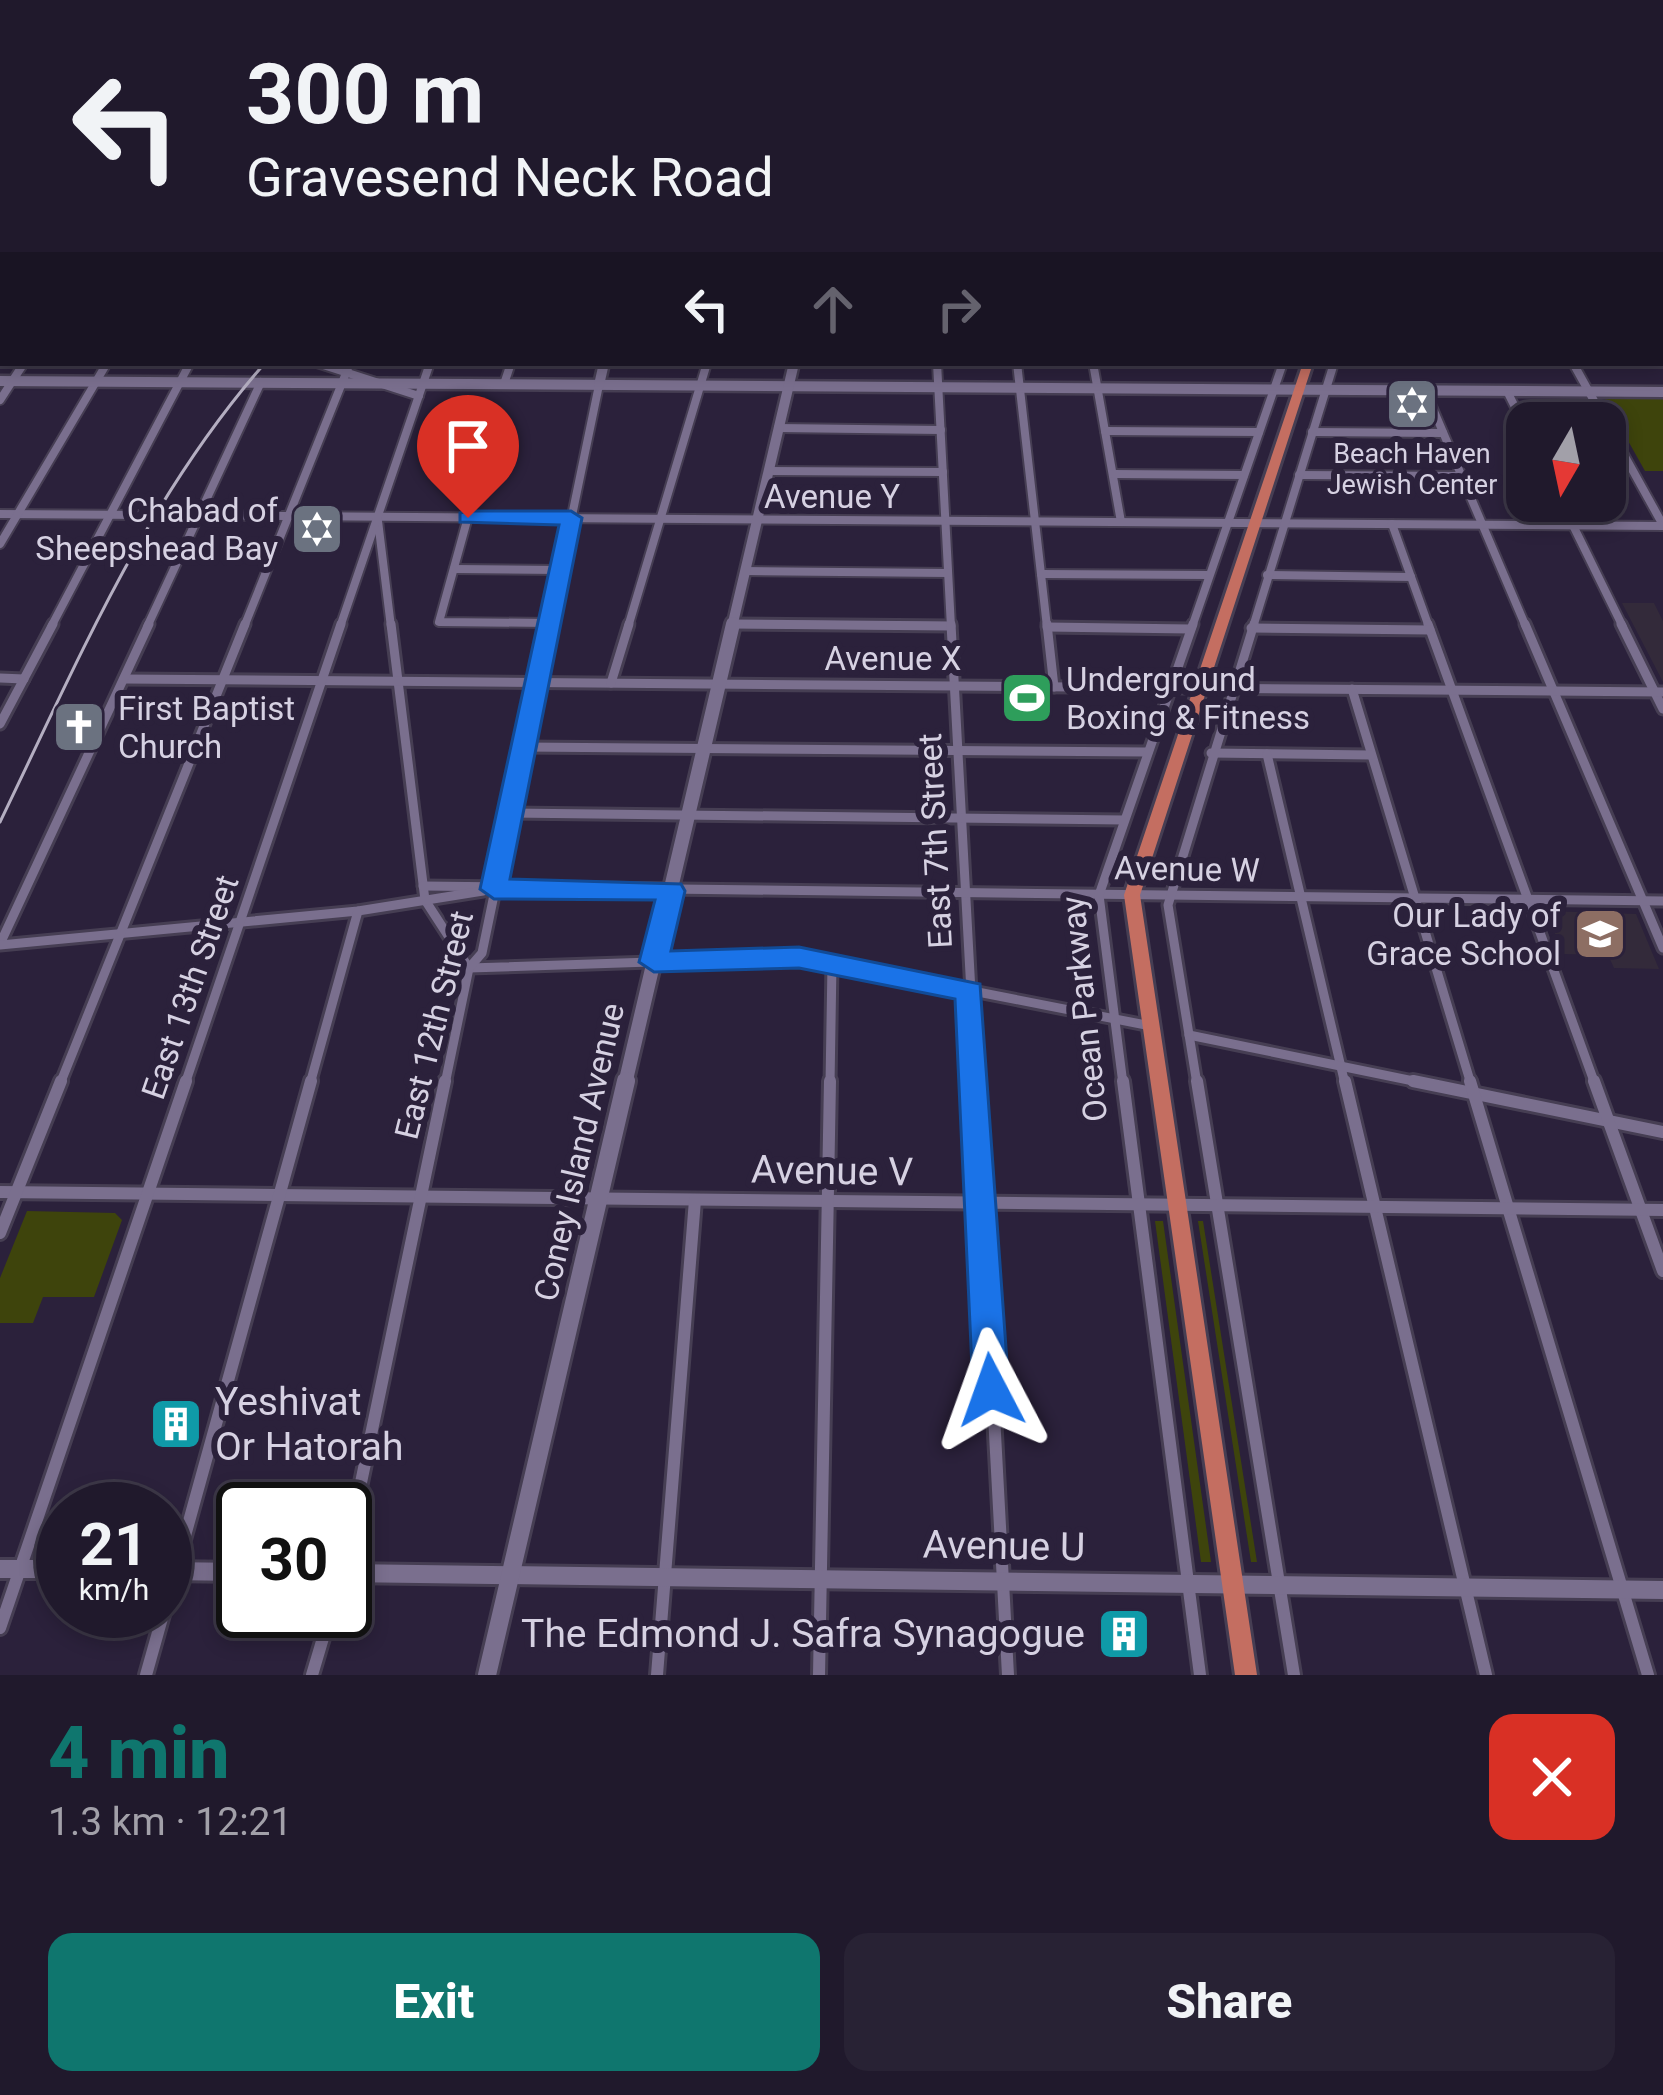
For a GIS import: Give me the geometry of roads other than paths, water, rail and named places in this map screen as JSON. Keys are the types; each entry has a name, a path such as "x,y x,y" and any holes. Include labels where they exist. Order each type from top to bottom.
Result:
{"main road":[{"name":"East 12th Street","path":"599,385 603,366"},
{"name":"Coney Island Avenue","path":"487,1675 793,366"},
{"name":"Ocean Parkway","path":"1246,1675 1132,896 1307,366"},
{"path":"6,381 261,382 346,373 376,383 1663,392"},
{"name":"Avenue U","path":"372,1573 1663,1590"}],"street":[{"path":"0,544 105,366"},
{"path":"0,724 189,366"},
{"name":"East 13th Street","path":"0,1628 10,1569 148,1194 429,366"},
{"path":"504,384 510,366"},
{"path":"611,683 706,366"},
{"name":"East 7th Street","path":"937,366 1008,1675"},
{"path":"1017,366 1054,687"},
{"path":"1094,366 1121,522"},
{"name":"Ocean Parkway","path":"1200,1675 1099,895 1282,366"},
{"path":"1294,1675 1168,896 1333,366"},
{"path":"1576,366 1663,526"},
{"path":"0,1233 346,373"},
{"path":"0,400 6,381"},
{"path":"0,944 261,382"},
{"path":"376,383 419,397"},
{"name":"East 12th Street","path":"361,1482 469,968 482,953 599,385"},
{"path":"1425,390 1663,948"},
{"path":"1508,391 1513,402"},
{"path":"778,428 941,430"},
{"path":"1105,430 1258,432"},
{"path":"1312,432 1443,433"},
{"path":"769,471 943,472"},
{"path":"1113,474 1244,475"},
{"path":"1299,475 1462,476"},
{"name":"Avenue Y","path":"0,514 1663,526"},
{"path":"377,517 425,900 469,968 799,958 1151,1026"},
{"path":"468,518 439,622 550,622"},
{"path":"1571,522 1659,692 1663,709"},
{"path":"1392,524 1663,1271"},
{"path":"362,561 382,560"},
{"path":"454,569 560,570"},
{"path":"745,572 948,573"},
{"path":"1041,574 1209,575"},
{"path":"1267,575 1411,577"},
{"path":"733,623 951,626"},
{"path":"1047,627 1190,629"},
{"path":"1251,628 1430,630"},
{"path":"0,678 24,679"},
{"name":"Avenue X","path":"124,679 1659,692"},
{"path":"1352,689 1648,1675"},
{"path":"524,747 1146,752"},
{"path":"1210,753 1371,754"},
{"path":"1267,754 1486,1675"},
{"path":"511,813 1124,820"},
{"name":"Avenue W","path":"423,886 1663,901"},
{"name":"Avenue W","path":"0,944 358,911 494,889"},
{"path":"192,1495 358,911"},
{"path":"819,1675 832,964"},
{"path":"1190,1035 1663,1132"},
{"name":"Avenue V","path":"0,1192 1663,1210"},
{"path":"657,1675 695,1200"},
{"path":"146,1675 157,1638"},
{"path":"312,1675 323,1638"}],"railway":[{"path":"0,822 149,525 184,469 263,366"}],"place":[{"name":"Beach Haven Jewish Center","path":"1412,404"},
{"name":"Chabad of Sheepshead Bay","path":"317,529"},
{"name":"Underground Boxing & Fitness","path":"1027,698"},
{"name":"First Baptist Church","path":"79,727"},
{"name":"Our Lady of Grace School","path":"1600,934"},
{"name":"Yeshivat Or Hatorah","path":"176,1424"},
{"name":"The Edmond J. Safra Synagogue","path":"1124,1634"}]}
